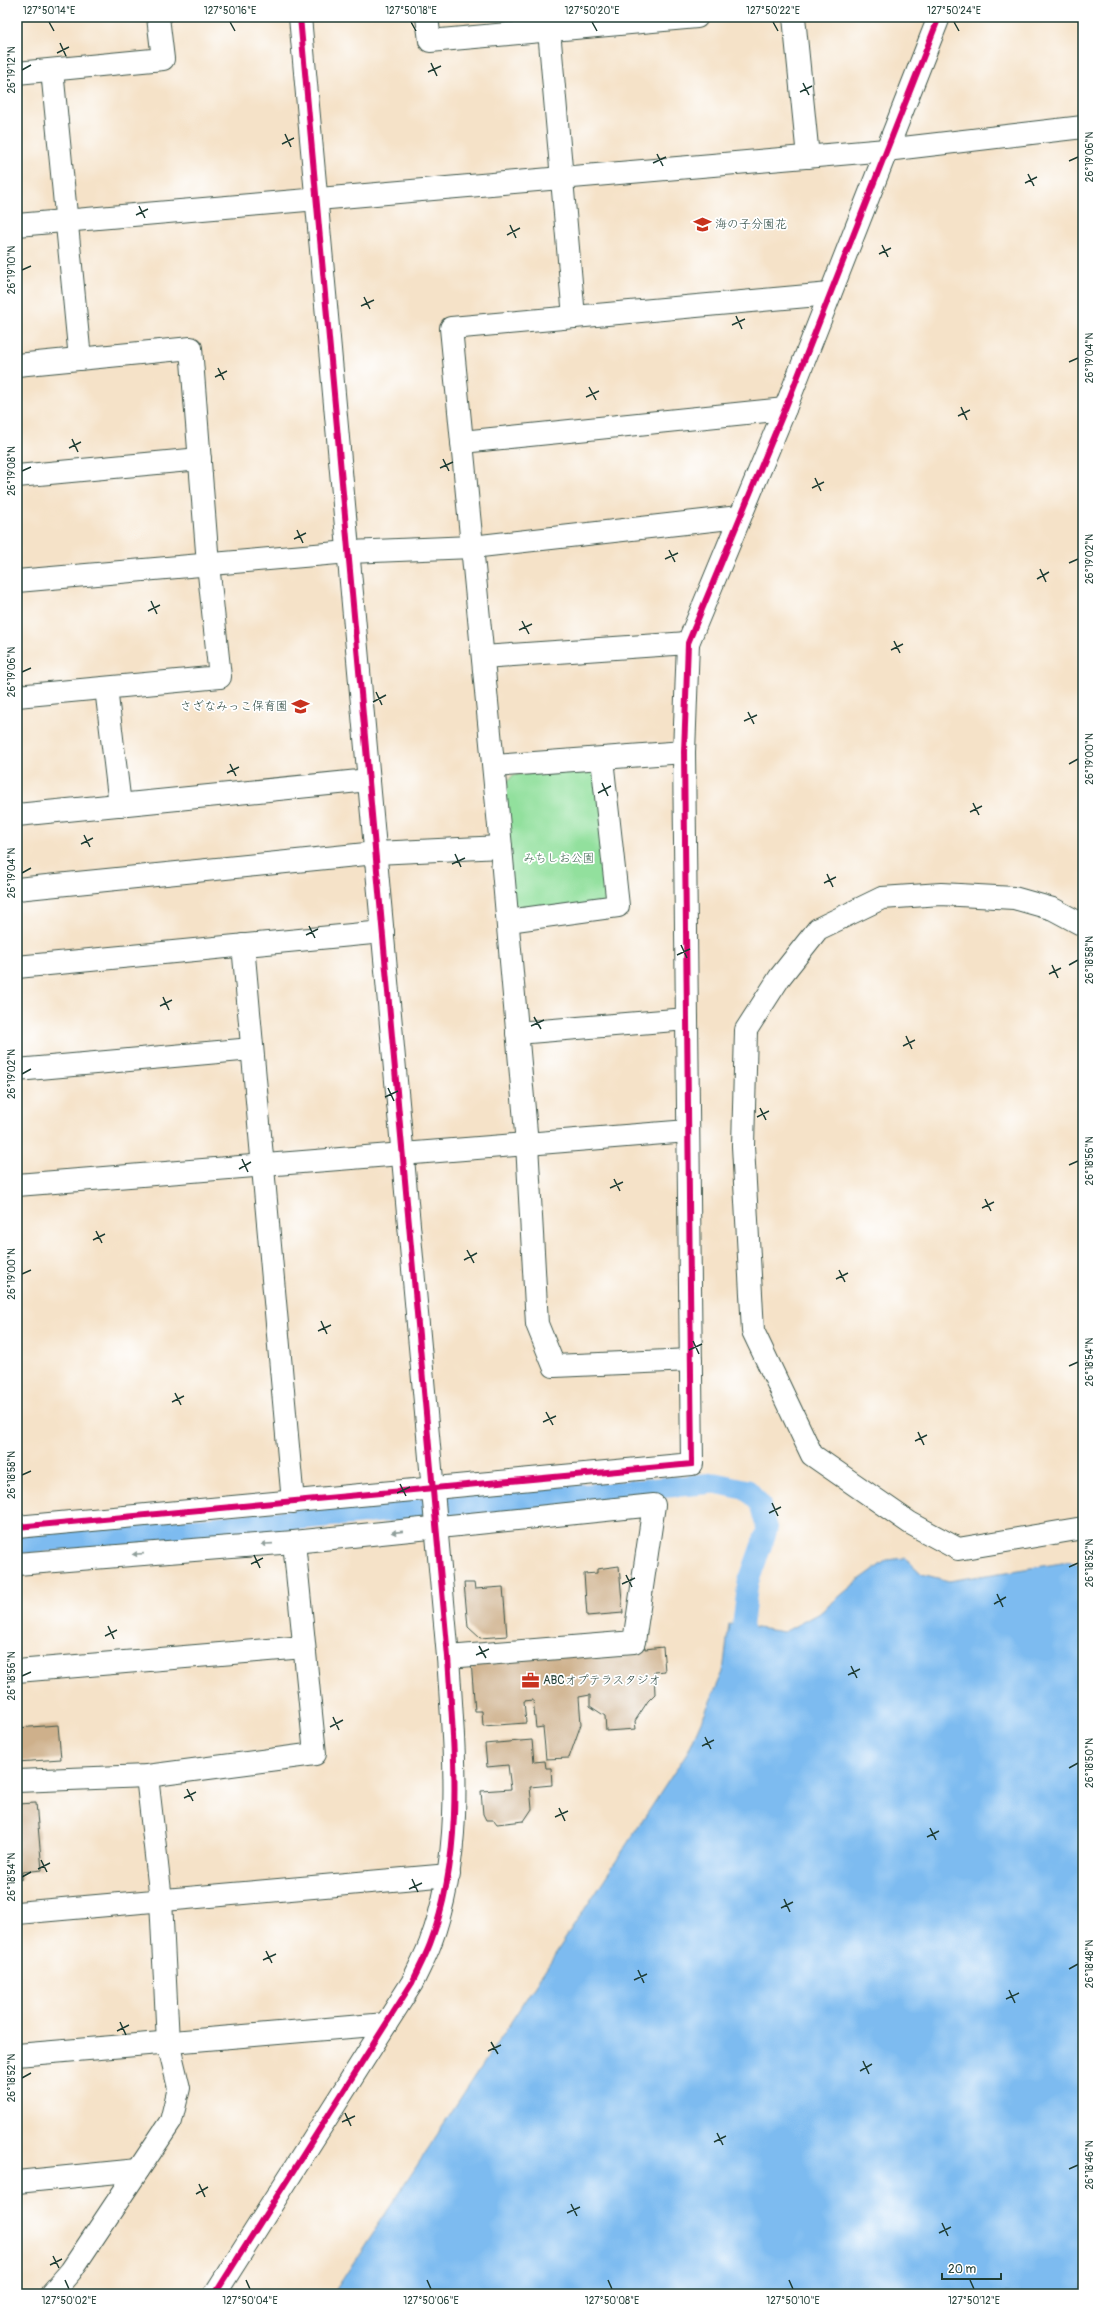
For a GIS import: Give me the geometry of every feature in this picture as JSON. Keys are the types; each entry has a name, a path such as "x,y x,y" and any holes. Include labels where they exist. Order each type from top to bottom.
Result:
{"street":[{"path":"17,73 163,59 158,17"},
{"path":"215,2294 412,1983 430,1945 449,1876 455,1821 456,1770 448,1656 402,1154 318,199 300,17"},
{"path":"427,17 430,41 698,17"},
{"path":"794,17 808,157"},
{"path":"17,1564 294,1542 434,1507 692,1464 684,752 688,643 785,409 939,17"},
{"path":"549,30 574,317"},
{"path":"52,70 80,359"},
{"path":"17,225 886,150 1083,127"},
{"path":"691,1360 554,1366 538,1324 527,1144 502,847 451,328 830,294"},
{"path":"17,365 191,348 208,564 220,677 17,696"},
{"path":"462,442 785,409"},
{"path":"17,476 200,459"},
{"path":"17,581 349,552 472,546 739,517"},
{"path":"483,657 688,643"},
{"path":"106,688 120,805"},
{"path":"494,766 684,752"},
{"path":"508,921 618,906 602,759"},
{"path":"17,815 369,780"},
{"path":"17,889 376,853 502,847"},
{"path":"1083,925 1053,909 1014,898 941,894 882,898 818,929 780,977 746,1030 743,1146 753,1330 812,1455 910,1524 958,1549 1083,1528"},
{"path":"17,967 383,932"},
{"path":"243,945 293,1502"},
{"path":"517,1034 687,1019"},
{"path":"17,1070 252,1049"},
{"path":"17,1185 688,1131"},
{"path":"17,1527 293,1502 434,1507 654,1505 634,1642 448,1656"},
{"path":"17,1781 147,1776 315,1754 294,1542"},
{"path":"17,1671 304,1647"},
{"path":"51,2294 71,2271 170,2121 179,2088 168,2042 161,1900 147,1776"},
{"path":"17,1913 449,1876"},
{"path":"17,2056 386,2024"},
{"path":"17,2182 138,2170"}],"green space":[{"name":"みちしお公園","path":"589,768 599,775 613,895 603,904 524,913 512,901 503,787 513,775"}],"water":[{"path":"905,1558 922,1574 949,1581 1068,1562 1083,1565 1083,2294 333,2294 688,1751 723,1672 729,1624 784,1632 821,1612 859,1580 887,1560"}],"building":[{"path":"619,1566 623,1613 587,1616 584,1574 597,1573 597,1569"},
{"path":"464,1583 474,1583 475,1589 503,1587 507,1636 480,1638 468,1627"},
{"path":"645,1647 645,1649 663,1647 665,1671 654,1672 655,1694 648,1701 635,1721 636,1729 606,1731 605,1716 590,1706 590,1695 579,1697 581,1724 569,1758 546,1759 543,1727 536,1728 533,1700 524,1701 526,1723 483,1726 482,1711 475,1711 471,1661"},
{"path":"58,1725 61,1759 17,1762 17,1728"},
{"path":"532,1740 534,1762 545,1761 546,1768 551,1768 552,1785 530,1787 532,1809 524,1821 497,1824 494,1820 486,1820 483,1814 481,1791 511,1789 508,1765 487,1767 485,1744"},
{"path":"36,1803 42,1870 22,1872 22,1879 17,1880 17,1804"}],"waterway":[{"path":"17,1544 715,1483 748,1490 760,1504 767,1530 748,1583 742,1631"}],"cycle path":[{"path":"215,2294 412,1983 430,1944 441,1909 453,1838 454,1765 448,1657 300,17"},
{"path":"17,1527 692,1464 684,752 688,643 785,409 939,17"}],"place":[{"name":"海の子分園花","path":"702,224"},
{"name":"さざなみっこ保育園","path":"301,706"},
{"name":"ABCオプテラスタジオ","path":"530,1680"}]}
